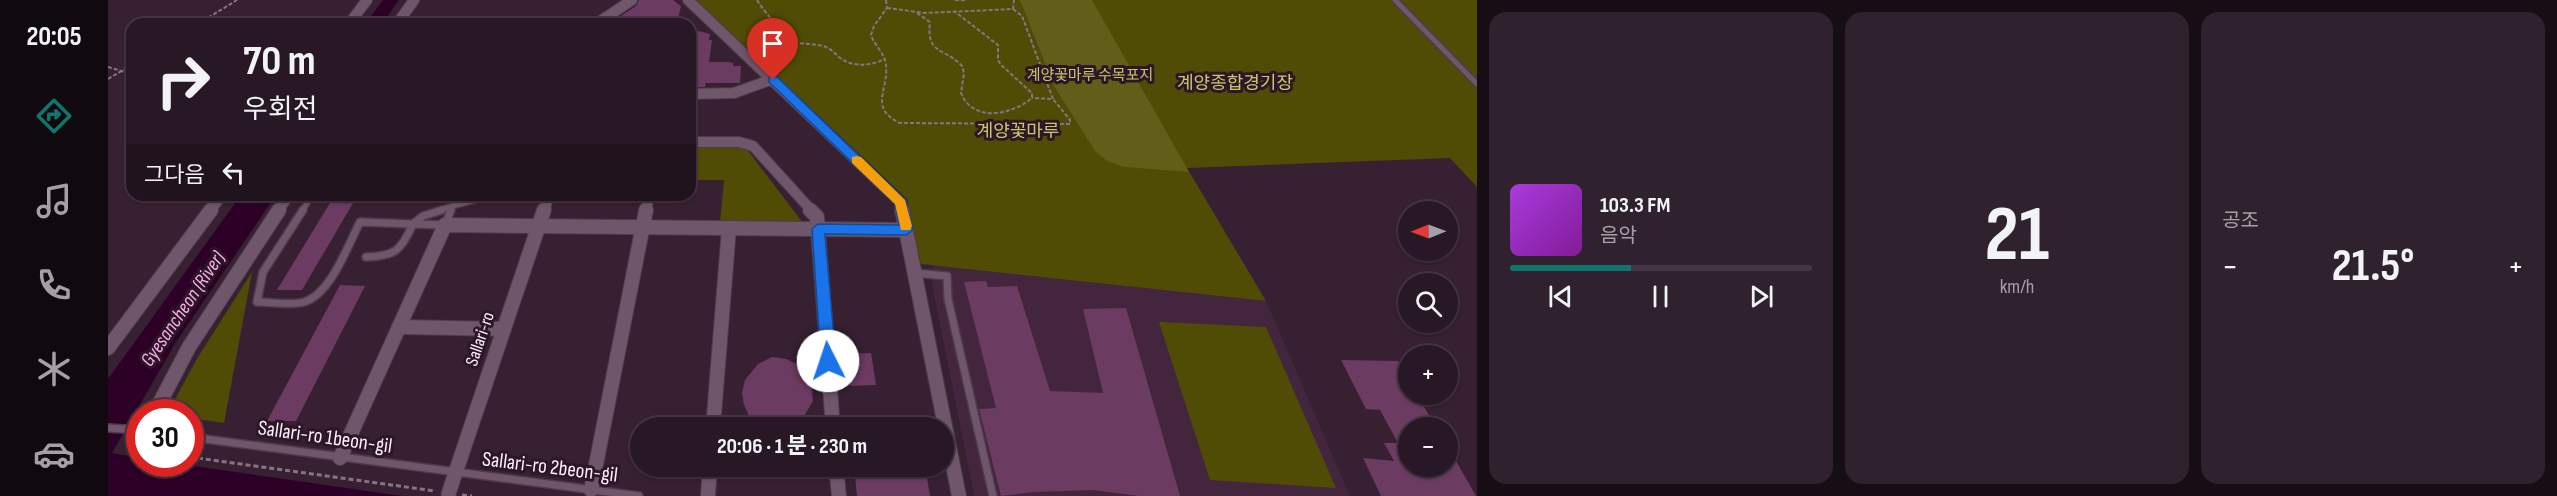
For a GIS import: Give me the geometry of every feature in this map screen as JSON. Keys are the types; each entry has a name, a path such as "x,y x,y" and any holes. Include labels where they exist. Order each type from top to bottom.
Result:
{"street":[{"path":"354,18 367,0"},
{"path":"401,18 414,0"},
{"path":"605,18 632,0"},
{"path":"688,0 901,203 959,496"},
{"path":"696,93 734,93 773,80"},
{"path":"696,142 739,142 753,146 817,218 832,417"},
{"path":"108,348 218,201"},
{"path":"162,399 189,347 285,201"},
{"name":"Sallari-ro","path":"450,488 547,201"},
{"path":"591,490 648,201"},
{"path":"340,458 445,225 906,230"},
{"path":"714,417 729,228"},
{"path":"399,327 504,328"},
{"path":"708,496 709,477"},
{"path":"837,477 838,496"}],"lane":[{"path":"1395,0 1477,84"},
{"path":"308,201 263,272 257,302 304,302 314,298 327,283 360,222 445,225 452,206"},
{"path":"366,257 383,257 394,254 403,248 413,224 423,216 471,201"},
{"path":"915,273 947,276 948,299 993,496"},
{"path":"108,428 126,429"},
{"name":"Sallari-ro 1beon-gil","path":"204,439 340,458 450,488"},
{"name":"Sallari-ro 2beon-gil","path":"450,488 591,490 639,496"}],"path":[{"path":"208,18 237,0"},
{"path":"757,0 764,11 773,18 777,36 788,43 827,47 844,60 857,64 870,64 885,59"},
{"path":"886,0 887,9 871,32 872,38 885,59 887,78 882,90 881,102 883,109 897,123 1070,124 1070,120 1053,99 1022,16 1013,9 960,6 955,0"},
{"path":"887,9 917,13 954,11 967,0"},
{"path":"1013,9 1014,0"},
{"path":"954,11 998,45 998,60 1001,65 1026,86 1032,93 1032,98"},
{"path":"917,13 930,22 928,34 931,43 961,64 964,74 960,92 965,102 981,110 1001,113 1020,108 1032,98 1053,99"},
{"path":"108,67 126,72"},
{"path":"108,80 126,68"},
{"path":"204,459 450,488 472,496"}],"shaded area":[{"path":"933,265 1266,301 1350,496 974,496 932,283"}],"green space":[{"name":"계양꽃마루","path":"696,0 1477,0 1477,187 1450,158 1187,168 1266,301 921,264 907,199"},
{"name":"계양꽃마루 수목포지","path":"1020,0 1092,0 1189,172 1125,167 1107,161 1095,151 1054,86"},
{"path":"696,146 746,148 803,223 720,222 724,180 696,180"},
{"path":"252,272 224,423 204,420 204,399 175,399 198,357"},
{"path":"1159,322 1266,327 1336,488 1210,480"}],"water":[{"path":"383,0 399,0 386,18 370,18"},
{"name":"Gyesancheon (River)","path":"237,201 272,201 176,342 143,399 126,399 126,429 112,453 126,456 126,477 204,477 204,467 402,496 108,496 108,379"}],"building":[{"path":"639,0 673,0 681,6 678,18 618,18 636,6"},
{"path":"696,30 710,34 709,40 712,40 709,62 727,62 733,63 733,66 741,66 740,83 706,83 705,87 696,87"},
{"path":"331,201 354,201 302,290 277,290"},
{"path":"986,281 988,287 1017,286 1050,391 1103,393 1083,309 1126,308 1180,496 1139,496 1093,490 1033,492 1001,496 979,409 996,408 964,282"},
{"path":"340,285 365,286 296,421 267,421"},
{"path":"871,353 876,385 850,386 844,354"},
{"path":"772,357 786,359 801,366 811,383 813,401 804,417 750,417 742,393 745,380 758,364"},
{"path":"1341,360 1398,361 1398,405 1423,405 1430,417 1398,417 1398,443 1380,410 1366,409"},
{"path":"1384,443 1398,443 1398,477 1458,477 1458,464 1476,496 1381,496 1363,458 1394,461"},
{"path":"855,477 927,477 930,496 857,496"}],"slow traffic":[{"path":"857,160 901,203 905,226"}],"route":[{"path":"773,80 901,203 906,230 818,229 828,361"}],"park label":[{"name":"계양종합경기장","path":"1235,83"}]}
